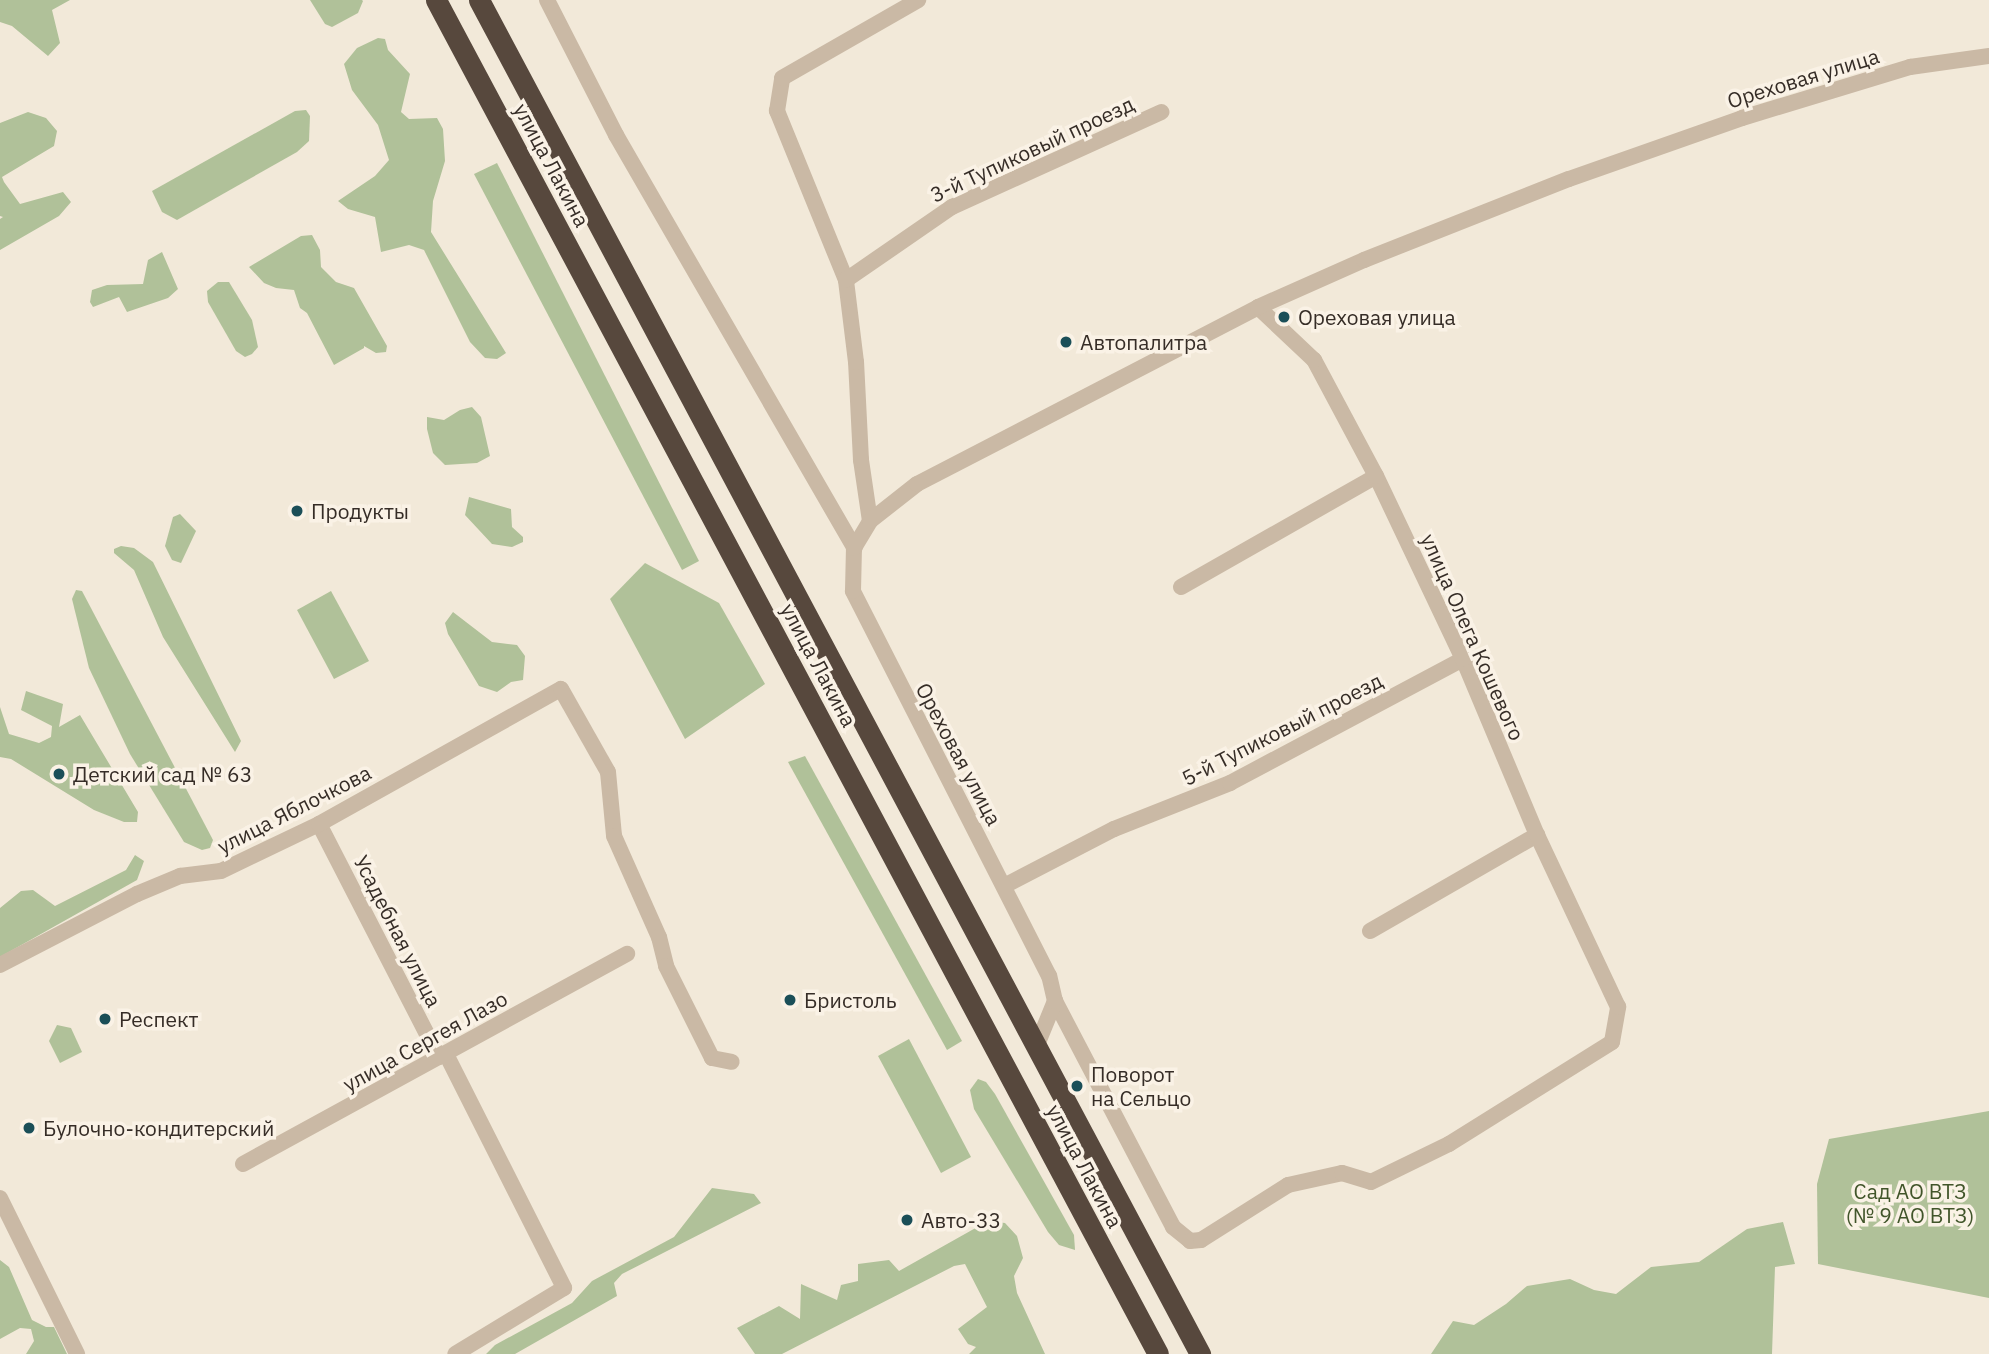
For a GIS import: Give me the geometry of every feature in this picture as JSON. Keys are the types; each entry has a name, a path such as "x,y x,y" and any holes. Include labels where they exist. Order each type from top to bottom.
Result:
{"highway":[{"name":"улица Лакина","path":"436,0 1158,1354"},
{"name":"улица Лакина","path":"479,0 868,735 1037,1045 1200,1354"}],"street":[{"path":"547,0 616,135 854,548"},
{"path":"870,521 861,460 856,362 846,280 777,111 782,78 918,0"},
{"name":"Ореховая улица","path":"1190,1241 1173,1227 1055,1001 1049,976 853,591 854,548 870,521 917,484 1258,307 1364,260 1569,179 1742,118 1910,67 1989,56"},
{"name":"3-й Тупиковый проезд","path":"846,280 952,206 1161,111"},
{"name":"улица Олега Кошевого","path":"1190,1241 1201,1240 1288,1185 1342,1173 1371,1182 1449,1144 1612,1042 1618,1006 1537,835 1463,659 1376,476 1314,360 1258,307"},
{"path":"1181,587 1376,476"},
{"name":"5-й Тупиковый проезд","path":"1004,886 1114,829 1230,783 1463,659"},
{"name":"улица Яблочкова","path":"0,965 137,894 180,876 220,871 319,824 561,689 608,772 614,836 659,937 666,967 712,1058 732,1062"},
{"name":"Усадебная улица","path":"319,824 564,1287 455,1354"},
{"path":"1370,931 1537,835"},
{"name":"улица Сергея Лазо","path":"243,1164 627,954"},
{"path":"1037,1045 1055,1001"},
{"path":"0,1198 77,1354"}],"green space":[{"path":"0,0 70,0 52,10 60,43 48,56 12,26 0,22"},
{"path":"310,0 363,1 358,13 332,27 325,24"},
{"path":"378,38 385,39 388,50 410,74 401,112 409,119 437,118 443,129 445,161 433,201 431,232 506,353 497,359 485,358 470,342 424,250 409,245 381,252 375,217 348,209 338,201 375,176 389,160 378,125 352,90 344,64 357,48"},
{"path":"306,110 310,116 309,141 297,152 177,220 162,212 152,191 295,111"},
{"path":"28,112 46,118 57,131 54,146 2,177 4,182 20,204 63,192 71,202 59,216 0,250 0,219 3,217 0,216 0,123"},
{"path":"497,163 699,561 682,570 474,174"},
{"path":"312,235 320,250 321,267 336,282 354,288 387,346 386,352 376,353 364,346 334,365 307,313 300,308 294,290 276,288 264,283 249,267 301,236"},
{"path":"162,252 178,289 168,298 127,312 119,297 93,307 90,302 92,290 107,285 143,284 148,260"},
{"path":"218,282 229,282 252,320 258,347 245,357 236,351 208,302 207,291"},
{"path":"472,407 481,417 490,456 477,463 445,465 433,453 427,417 444,420 460,410"},
{"path":"469,497 511,509 512,527 523,537 523,542 512,547 492,544 465,515"},
{"path":"180,514 196,531 181,563 172,560 165,546 173,517"},
{"path":"121,546 134,548 153,562 241,741 235,752 163,637 134,570 114,553 114,549"},
{"path":"645,563 719,603 765,684 685,739 610,599"},
{"path":"76,590 82,591 213,840 210,848 202,850 184,842 130,754 89,668 72,599"},
{"path":"331,591 369,661 334,679 297,610"},
{"path":"453,612 492,642 517,645 525,656 523,680 511,682 497,692 479,686 448,634 445,623"},
{"path":"26,691 63,704 59,727 80,715 138,812 137,822 124,822 94,810 11,759 0,757 0,707 9,734 39,743 51,737 52,726 21,710"},
{"path":"805,756 962,1041 947,1050 788,762"},
{"path":"135,855 144,861 137,880 0,957 0,908 21,891 33,890 55,906 126,870"},
{"path":"57,1025 71,1028 82,1052 60,1063 49,1041"},
{"path":"909,1039 971,1157 941,1173 878,1056"},
{"path":"978,1079 986,1082 995,1094 1074,1235 1075,1250 1059,1245 1048,1232 974,1109 970,1090"},
{"name":"Сад АО ВТЗ (№ 9 АО ВТЗ)","path":"1989,1111 1989,1298 1818,1264 1817,1184 1829,1139"},
{"path":"712,1188 754,1194 761,1203 622,1274 614,1283 617,1296 515,1354 486,1354 495,1345 572,1303 592,1281 674,1237"},
{"path":"988,1221 1005,1223 1017,1236 1023,1258 1014,1276 1017,1293 1045,1354 969,1354 976,1347 968,1344 958,1329 987,1307 965,1264 954,1266 782,1354 755,1354 737,1328 779,1306 800,1319 801,1284 837,1300 841,1285 858,1281 858,1264 889,1260 899,1271"},
{"path":"1783,1222 1795,1264 1775,1267 1772,1354 1431,1354 1453,1321 1474,1325 1527,1286 1570,1279 1594,1290 1616,1294 1651,1267 1699,1262 1747,1229"},
{"path":"0,1260 9,1267 32,1320 46,1327 54,1327 67,1354 26,1354 34,1341 31,1329 20,1328 0,1339"}],"place":[{"name":"Ореховая улица","path":"1284,317"},
{"name":"Автопалитра","path":"1066,342"},
{"name":"Продукты","path":"297,511"},
{"name":"Детский сад № 63","path":"59,774"},
{"name":"Бристоль","path":"790,1000"},
{"name":"Респект","path":"105,1019"},
{"name":"Поворот на Сельцо","path":"1077,1086"},
{"name":"Булочно-кондитерский","path":"29,1128"},
{"name":"Авто-33","path":"907,1220"}]}
